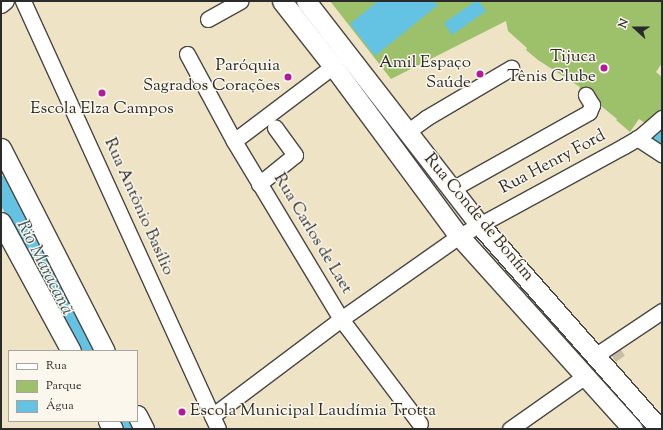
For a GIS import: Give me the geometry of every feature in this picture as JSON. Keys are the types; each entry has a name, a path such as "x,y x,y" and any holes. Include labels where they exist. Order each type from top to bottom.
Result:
{"main road":[{"name":"Rua Conde de Bonfim","path":"282,1 327,71 459,236 584,377 633,429"},
{"name":"Rua Conde de Bonfim","path":"306,1 479,224 660,429"},
{"path":"1,148 104,350"},
{"path":"1,222 70,350"},
{"path":"138,417 144,429"}],"street":[{"path":"1,4 6,1"},
{"name":"Rua Antônio Basílio","path":"23,1 215,422"},
{"path":"208,19 240,1"},
{"name":"Rua Carlos de Laet","path":"187,54 234,141 341,319 420,424"},
{"path":"407,132 426,118 511,68"},
{"path":"234,141 327,71"},
{"path":"452,189 589,112 592,105 586,96"},
{"name":"Rua Henry Ford","path":"215,422 341,319 459,236 637,138 662,118"},
{"path":"259,184 295,155 275,127"},
{"path":"637,138 662,154"},
{"path":"596,355 662,311"},
{"path":"621,349 659,321 662,316"},
{"path":"510,429 584,377"}],"green space":[{"name":"Tijuca Tênis Clube","path":"330,1 662,1 662,63 656,72 662,77 662,111 650,126 639,119 630,132 616,120 617,119 579,88 580,87 538,60 526,50 527,48 508,31 506,21 391,79"}],"water":[{"path":"378,1 434,1 438,5 375,56 350,24"},
{"path":"476,1 479,1 486,11 452,35 444,23"}],"waterway":[{"name":"Rio Maracanã","path":"1,185 85,350"},
{"name":"Rio Maracanã","path":"124,422 127,429"}],"tunnel":[{"path":"593,369 621,349"}],"place":[{"name":"Tijuca Tênis Clube","path":"604,68"},
{"name":"Amil Espaço Saúde","path":"480,74"},
{"name":"Paróquia Sagrados Corações","path":"288,77"},
{"name":"Escola Elza Campos","path":"102,93"},
{"name":"Escola Municipal Laudímia Trotta","path":"182,412"}]}
